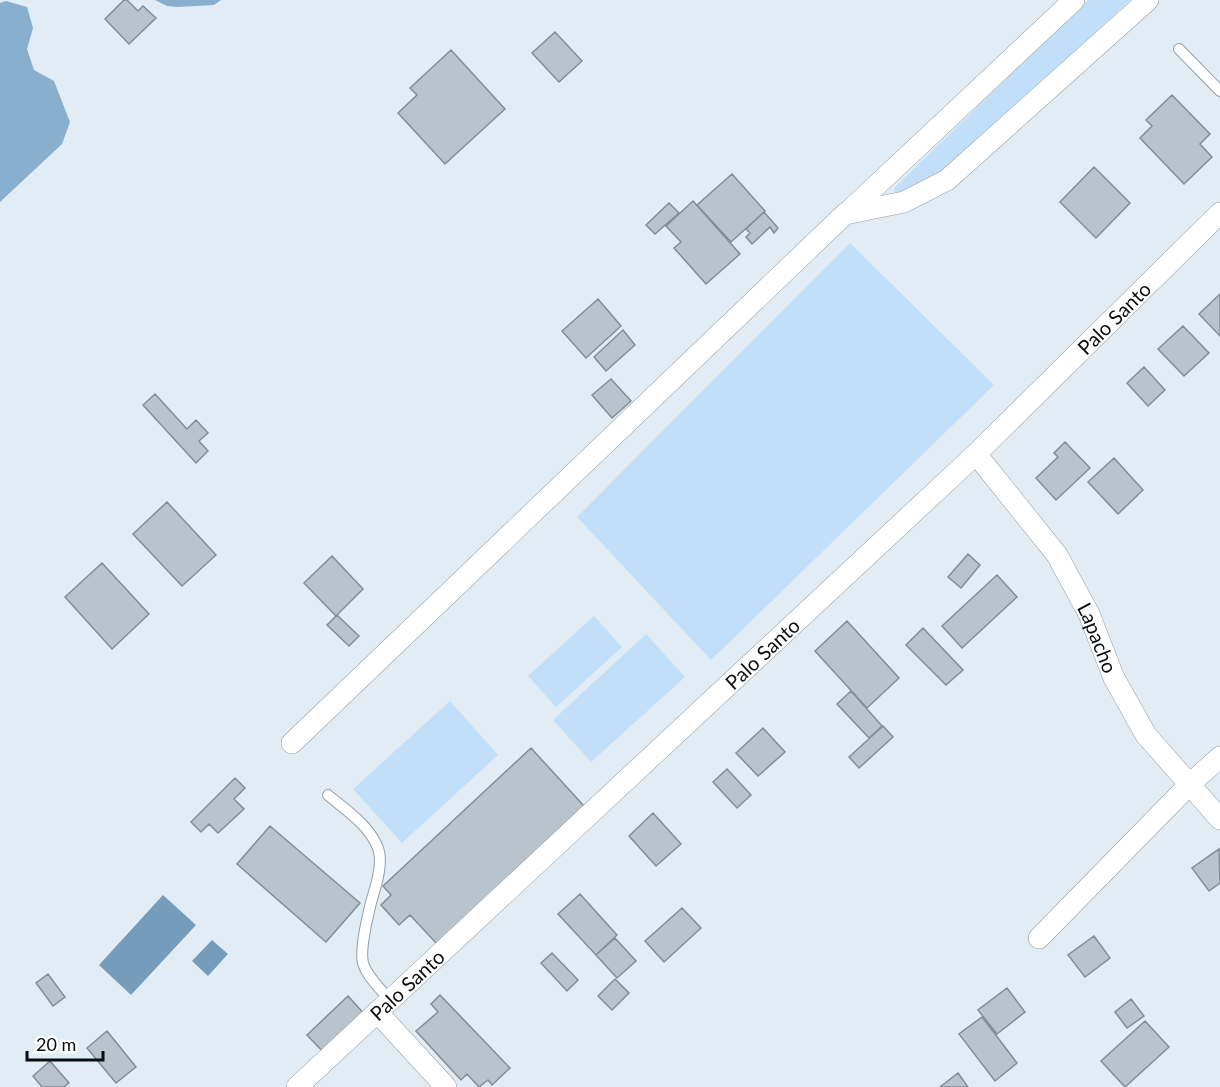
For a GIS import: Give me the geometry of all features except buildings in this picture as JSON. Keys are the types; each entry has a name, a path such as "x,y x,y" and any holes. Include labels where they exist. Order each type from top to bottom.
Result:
{"street":[{"path":"292,743 845,214 1074,0"},
{"path":"845,214 904,202 947,180 1148,0"},
{"name":"Palo Santo","path":"297,1087 976,454 1220,213"},
{"name":"Lapacho","path":"976,454 1057,555 1089,614 1114,678 1146,735 1220,819"},
{"path":"1039,938 1190,784 1220,757"},
{"path":"384,1006 446,1087"}],"lane":[{"path":"1179,49 1220,91"},
{"path":"328,795 365,826 379,850 380,873 372,899 362,958 363,964 377,986 384,1006"}],"shaded area":[{"path":"155,0 221,0 214,5 177,7 167,6"},
{"path":"1088,0 1130,0 952,165 942,173 899,193 894,192 895,187"},
{"path":"6,1 27,7 33,28 27,49 34,70 54,81 70,122 62,144 0,202 0,3"},
{"path":"850,243 994,385 711,660 577,517"},
{"path":"594,616 622,647 556,707 528,676"},
{"path":"646,634 685,677 591,762 553,720"},
{"path":"450,701 498,755 402,843 353,789"},
{"path":"163,895 196,925 131,995 99,965"},
{"path":"212,940 228,954 208,976 192,961"}]}
